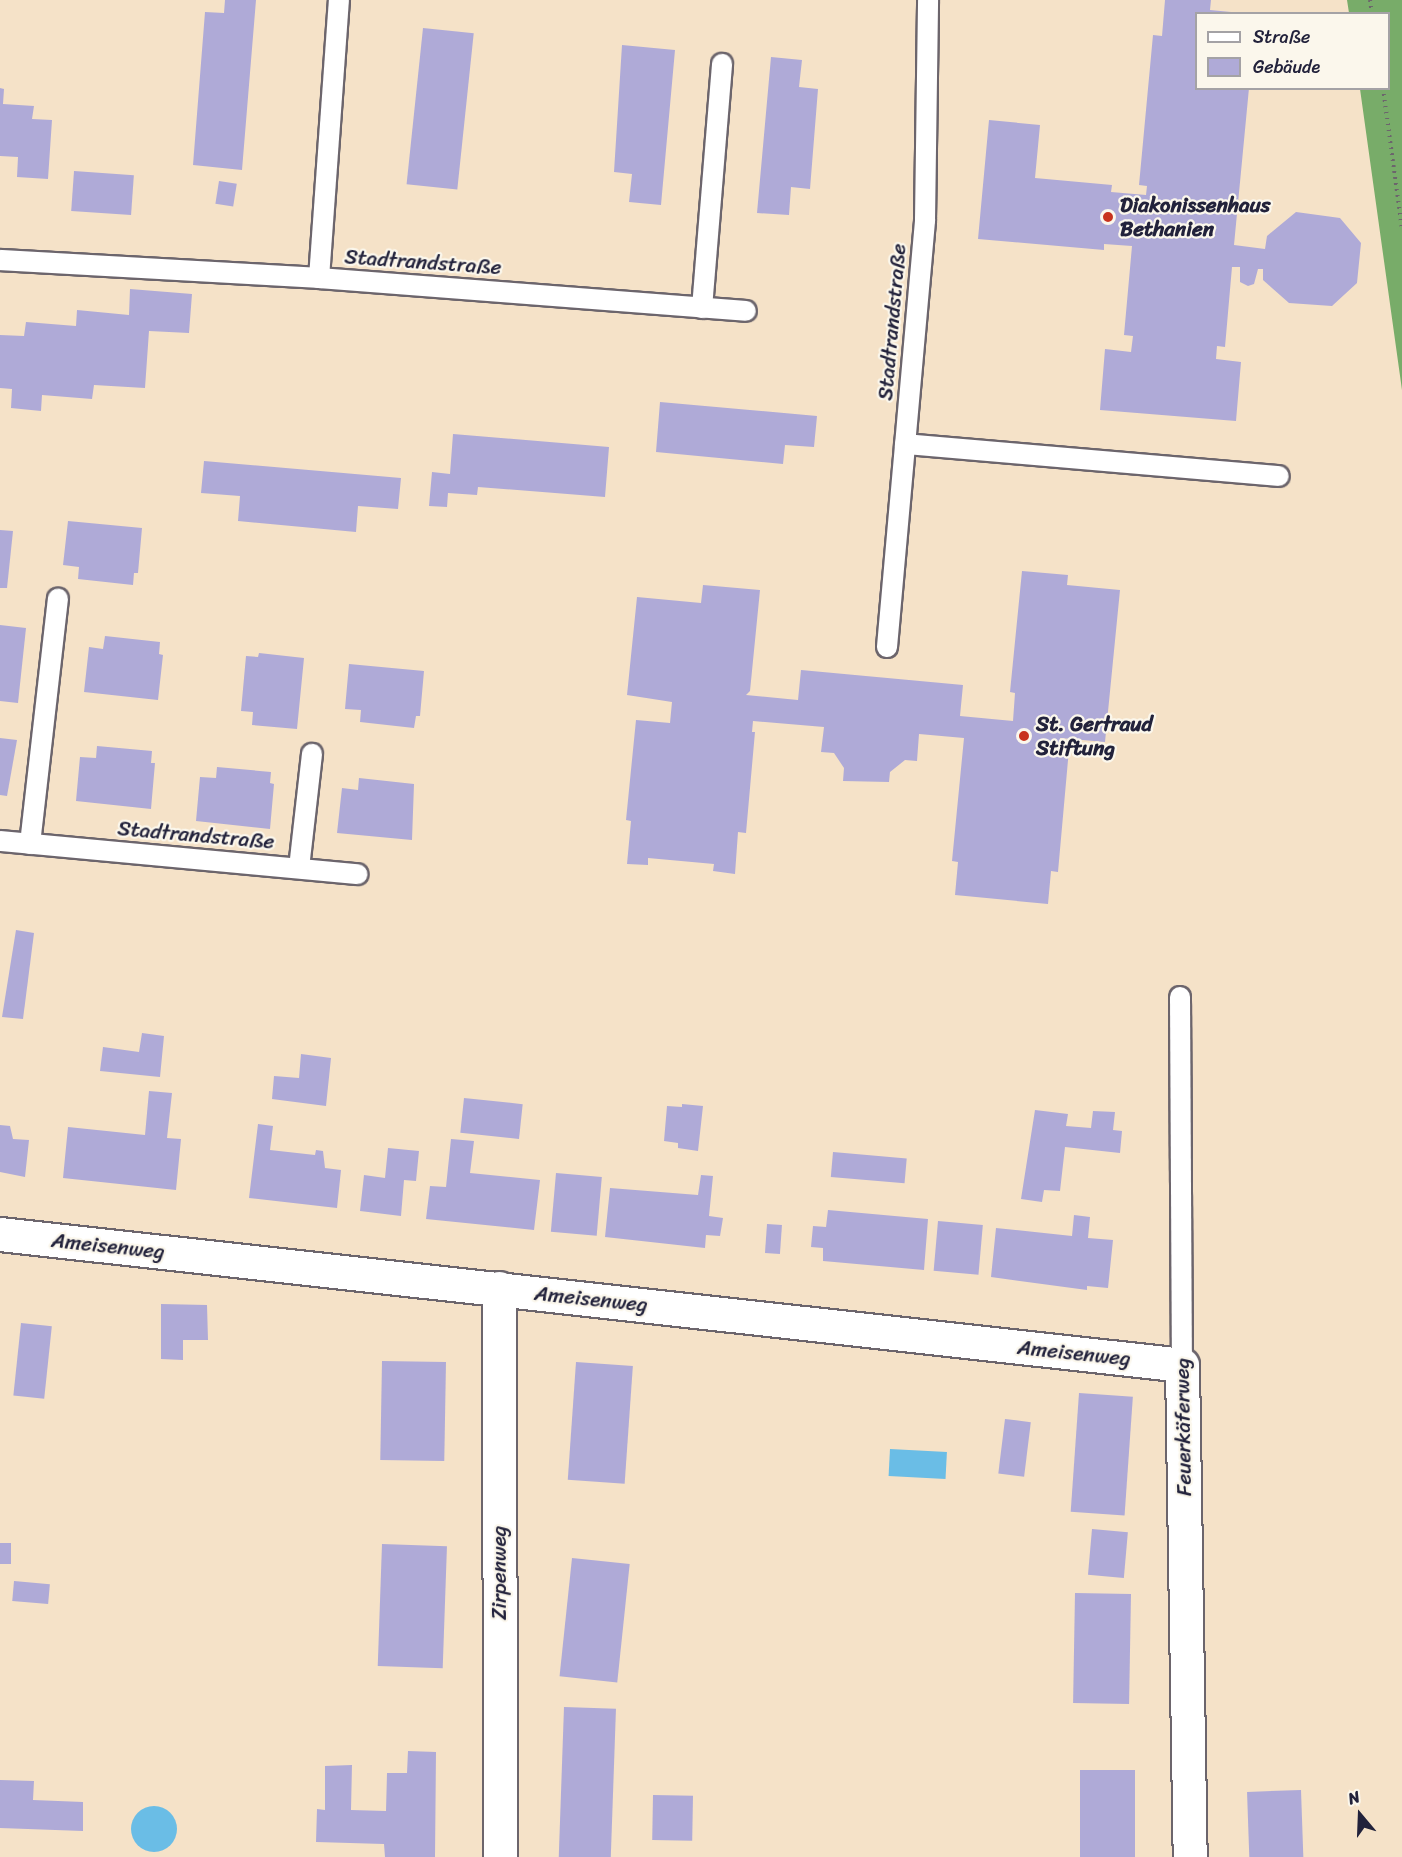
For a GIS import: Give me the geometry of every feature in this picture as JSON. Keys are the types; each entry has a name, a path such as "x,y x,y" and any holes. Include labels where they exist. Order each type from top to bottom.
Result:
{"street":[{"name":"Ameisenweg","path":"0,1234 1182,1365"},
{"name":"Zirpenweg","path":"499,1288 500,1857"},
{"name":"Feuerkäferweg","path":"1182,1365 1190,1857"}],"lane":[{"name":"Stadtrandstraße","path":"319,278 339,0"},
{"name":"Stadtrandstraße","path":"887,647 925,220 928,0"},
{"path":"702,308 722,64"},
{"name":"Stadtrandstraße","path":"0,260 319,278 746,311"},
{"path":"905,444 1279,476"},
{"path":"30,844 58,599"},
{"path":"299,868 312,754"},
{"name":"Stadtrandstraße","path":"0,841 357,874"},
{"name":"Feuerkäferweg","path":"1180,997 1182,1365"}],"path":[{"path":"1383,90 1402,228"}],"green space":[{"path":"1347,0 1402,0 1402,390 1360,90 1390,90 1390,12 1349,12"}],"water":[{"path":"890,1449 947,1452 946,1479 889,1476"},
{"path":"154,1806 170,1813 177,1829 170,1845 154,1852 138,1845 131,1829 138,1813"}],"building":[{"path":"225,0 256,0 242,170 193,165 205,12 224,13"},
{"name":"Diakonissenhaus Bethanien","path":"1165,0 1211,0 1210,10 1231,12 1195,12 1195,90 1249,90 1234,245 1265,249 1267,236 1296,212 1340,218 1361,243 1357,283 1332,306 1289,303 1263,280 1263,269 1258,269 1254,284 1248,286 1240,282 1240,267 1232,267 1225,347 1217,346 1216,359 1241,362 1236,421 1100,410 1105,349 1131,352 1133,336 1124,335 1132,246 1104,244 1104,250 978,239 989,120 1040,125 1035,178 1112,185 1111,192 1146,195 1147,186 1139,185 1153,35 1162,36"},
{"path":"423,28 474,33 457,189 407,184"},
{"path":"622,45 675,50 661,205 629,202 632,174 614,172"},
{"path":"771,57 802,60 799,87 818,89 810,189 791,187 789,215 757,213"},
{"path":"0,88 4,89 3,104 34,106 32,119 52,120 48,179 17,177 18,157 0,156"},
{"path":"74,171 134,175 131,215 71,211"},
{"path":"219,181 237,184 233,207 215,204"},
{"path":"130,289 192,294 189,333 149,331 145,388 94,385 92,399 42,395 41,411 11,408 12,389 0,388 0,335 24,336 26,322 76,326 77,310 129,315"},
{"path":"660,402 817,416 814,447 785,445 783,464 656,452"},
{"path":"453,434 609,447 605,497 478,487 477,495 448,493 447,507 429,506 432,472 450,474"},
{"path":"204,461 401,478 398,509 358,506 356,532 238,521 240,496 201,493"},
{"path":"68,521 142,528 138,573 134,573 133,585 78,579 79,567 63,565"},
{"path":"0,530 13,531 7,588 0,588"},
{"name":"St. Gertraud Stiftung","path":"1022,571 1068,575 1067,585 1120,590 1105,742 1060,738 1059,748 1069,749 1058,872 1051,871 1048,904 955,895 958,862 952,861 964,738 919,734 917,761 905,760 890,772 889,782 843,781 844,768 834,753 821,752 824,727 753,721 752,732 755,732 746,833 738,832 735,874 713,871 714,864 648,858 648,865 627,864 631,821 626,820 636,720 670,723 672,702 627,695 637,597 701,603 703,585 760,590 750,691 746,695 798,700 801,670 963,685 960,716 1013,721 1015,693 1010,692"},
{"path":"0,625 26,628 18,703 0,701"},
{"path":"105,636 160,642 159,654 163,655 158,700 84,692 89,647 103,649"},
{"path":"259,653 304,658 297,729 252,725 253,712 241,711 246,656 258,657"},
{"path":"349,664 424,671 420,716 416,716 414,728 360,722 361,710 345,709"},
{"path":"0,738 17,740 7,796 0,795"},
{"path":"97,746 152,751 151,763 155,763 151,809 76,801 80,757 96,758"},
{"path":"217,767 271,772 270,783 274,784 270,829 196,821 200,777 216,778"},
{"path":"359,778 414,784 412,840 337,833 342,788 358,790"},
{"path":"16,930 34,933 23,1019 2,1017"},
{"path":"142,1033 164,1036 160,1077 100,1071 103,1047 139,1052"},
{"path":"301,1054 331,1058 326,1106 272,1099 274,1076 299,1078"},
{"path":"149,1091 172,1093 167,1138 181,1139 176,1190 63,1178 68,1127 145,1135"},
{"path":"464,1098 523,1104 519,1139 460,1133"},
{"path":"682,1104 703,1106 698,1151 678,1148 678,1143 664,1141 667,1106 682,1107"},
{"path":"1035,1110 1068,1114 1066,1126 1091,1128 1093,1111 1115,1112 1113,1130 1122,1131 1120,1153 1065,1147 1060,1191 1044,1190 1042,1202 1021,1199"},
{"path":"258,1124 273,1126 270,1150 315,1155 316,1150 323,1151 325,1168 341,1170 337,1208 249,1198"},
{"path":"0,1125 10,1126 13,1139 29,1140 25,1177 0,1172"},
{"path":"451,1139 474,1141 470,1173 540,1180 534,1230 426,1219 430,1186 446,1187"},
{"path":"388,1148 419,1151 416,1181 404,1180 401,1216 360,1211 364,1175 385,1178"},
{"path":"833,1152 907,1158 905,1183 831,1177"},
{"path":"556,1173 602,1177 597,1236 551,1232"},
{"path":"701,1175 713,1176 709,1216 723,1218 720,1236 706,1235 705,1248 605,1237 610,1188 698,1195"},
{"path":"828,1210 928,1219 924,1270 823,1261 823,1248 811,1247 813,1226 826,1227"},
{"path":"1074,1215 1090,1217 1088,1238 1113,1240 1108,1288 1087,1286 1087,1290 991,1277 996,1228 1072,1236"},
{"path":"938,1221 983,1225 978,1275 934,1271"},
{"path":"767,1224 782,1225 780,1254 765,1253"},
{"path":"161,1304 207,1305 208,1340 183,1340 183,1360 161,1359"},
{"path":"21,1323 52,1326 44,1399 13,1396"},
{"path":"382,1361 446,1362 444,1461 380,1460"},
{"path":"576,1362 633,1366 625,1484 568,1480"},
{"path":"1079,1393 1133,1397 1125,1515 1071,1512"},
{"path":"1005,1419 1031,1422 1024,1477 998,1474"},
{"path":"1092,1529 1128,1532 1124,1578 1088,1575"},
{"path":"0,1543 11,1543 11,1564 0,1564"},
{"path":"382,1544 447,1546 443,1668 378,1666"},
{"path":"572,1558 630,1564 617,1682 560,1676"},
{"path":"14,1581 50,1584 48,1604 12,1601"},
{"path":"1075,1593 1131,1594 1129,1704 1073,1703"},
{"path":"564,1707 616,1709 611,1857 559,1857"},
{"path":"408,1751 436,1752 435,1857 385,1857 384,1844 316,1842 317,1809 325,1810 325,1766 352,1765 351,1810 386,1811 387,1773 407,1773"},
{"path":"1080,1770 1135,1770 1135,1857 1080,1857"},
{"path":"0,1780 34,1781 33,1800 83,1802 83,1831 0,1828"},
{"path":"1301,1790 1303,1857 1249,1857 1247,1792"},
{"path":"653,1795 693,1796 692,1841 652,1840"}],"place":[{"name":"Diakonissenhaus Bethanien","path":"1108,217"},
{"name":"St. Gertraud Stiftung","path":"1024,736"}]}
